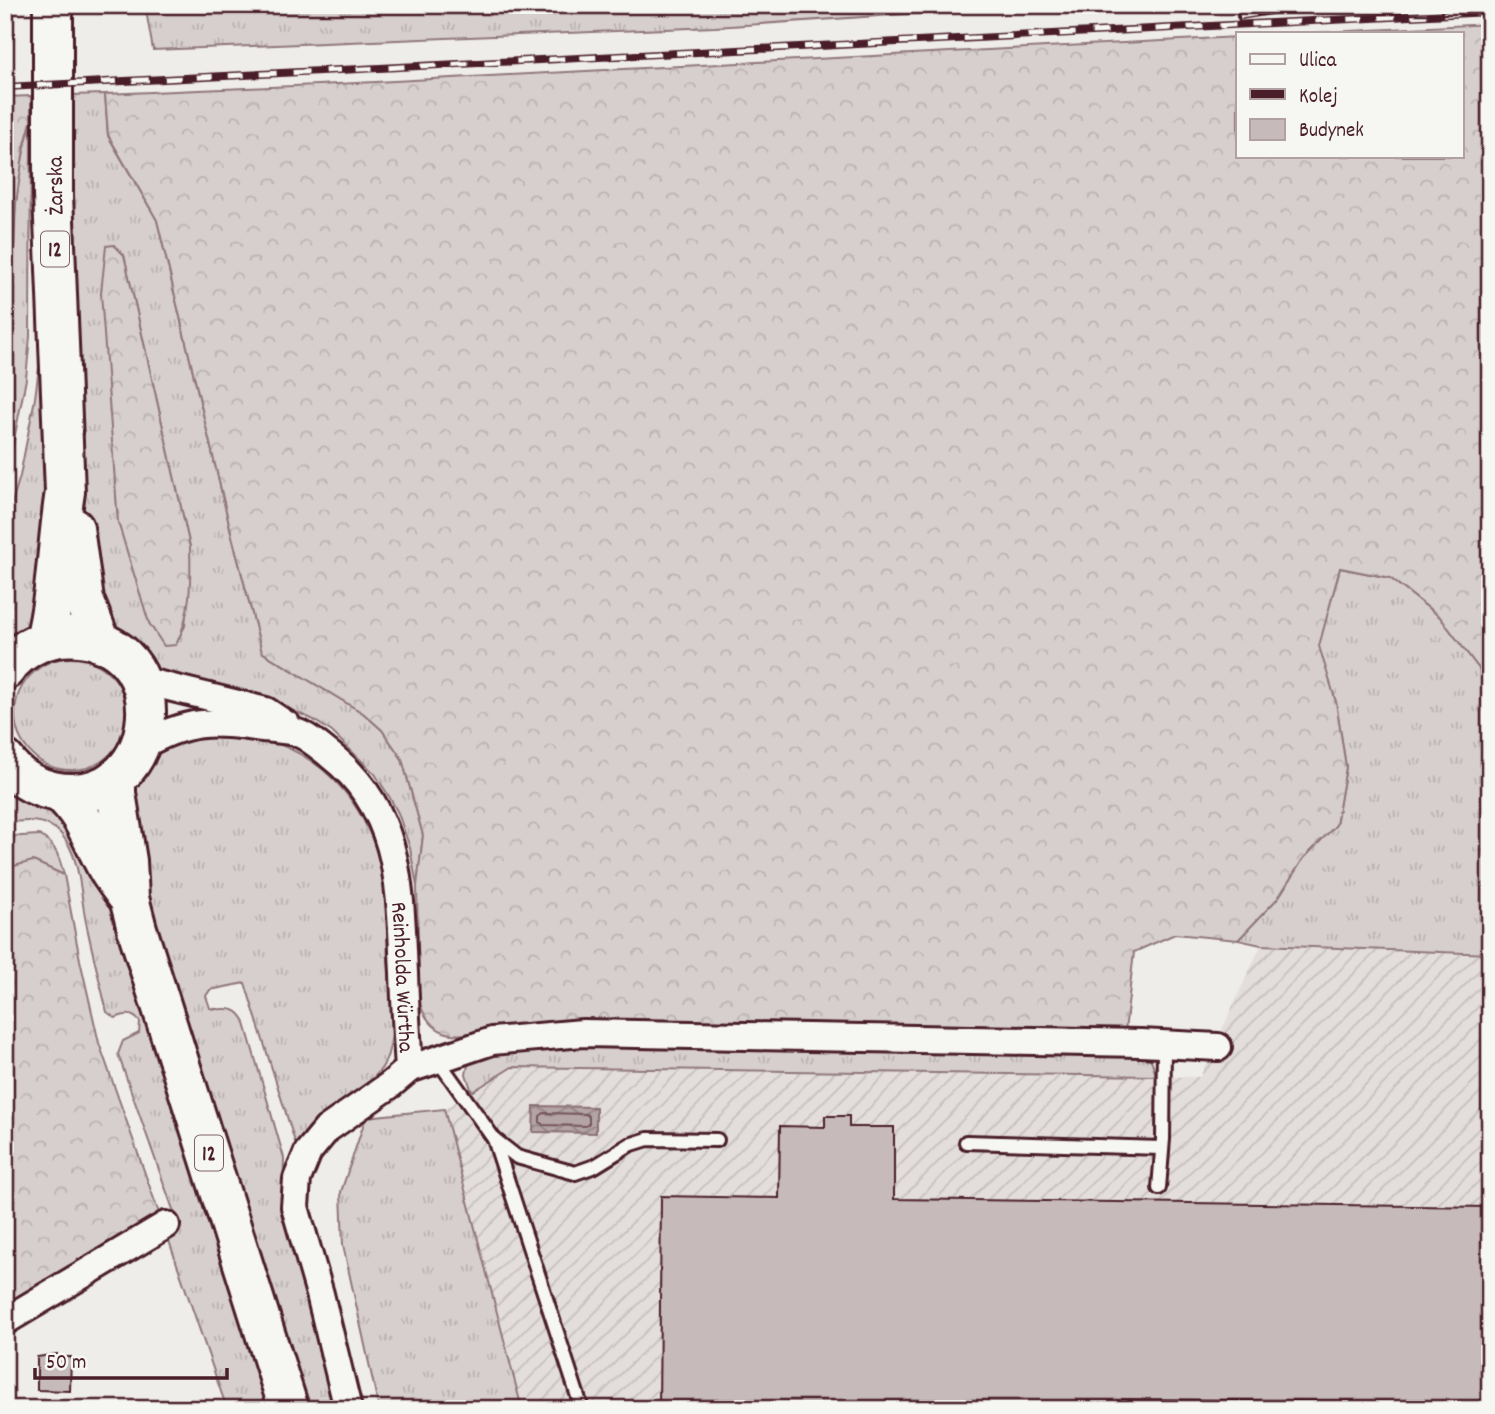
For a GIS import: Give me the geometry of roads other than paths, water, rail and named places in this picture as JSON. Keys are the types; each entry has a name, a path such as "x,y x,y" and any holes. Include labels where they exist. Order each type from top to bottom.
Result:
{"main road":[{"name":"Żarska","path":"45,640 65,492 53,195 53,5"},
{"name":"Żarska","path":"65,492 75,531 84,600 100,643"},
{"path":"5,670 27,649 45,640 64,636 82,637 100,643 124,658 140,680 148,713 141,746 126,769 116,778 90,791 61,793 32,784 19,776 5,760"},
{"name":"12","path":"116,778 129,898 289,1409"},
{"name":"12","path":"61,793 83,820 107,869 129,898"}],"street":[{"path":"140,680 266,711 297,733"},
{"name":"Reinholda Würtha","path":"141,746 165,732 192,724 222,722 297,733 317,744 348,769 368,794 383,821 397,867 401,899 409,1069 317,1139 301,1165 295,1207 320,1294 348,1409"},
{"path":"409,1069 492,1041 583,1033 1218,1047"},
{"path":"5,1321 166,1225"}],"lane":[{"path":"1159,1188 1164,1044"},
{"path":"437,1059 494,1139 517,1157 575,1173 595,1166 629,1145 649,1139 717,1140"},
{"path":"494,1139 582,1409"},
{"path":"967,1142 1161,1147"}],"water":[{"path":"534,1106 596,1107 596,1133 533,1132"}],"railway":[{"path":"1240,16 1309,5"},
{"path":"5,87 1490,12"}]}
